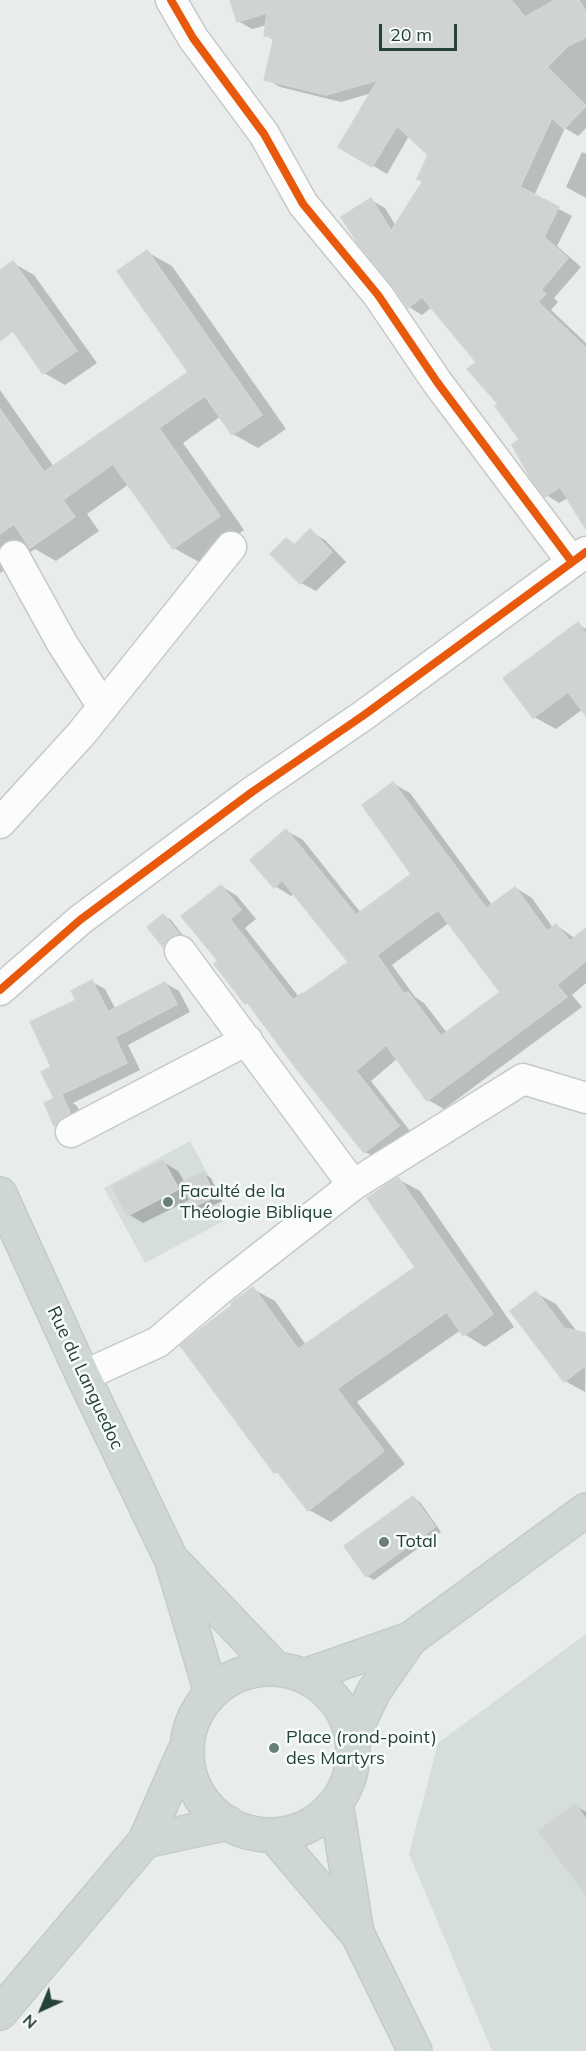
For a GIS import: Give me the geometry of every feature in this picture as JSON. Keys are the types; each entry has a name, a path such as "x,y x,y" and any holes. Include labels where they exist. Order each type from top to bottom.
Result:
{"main road":[{"name":"Rue du Languedoc","path":"0,1194 82,1376 172,1561 211,1692"},
{"path":"184,1752 191,1782 205,1801 228,1823 249,1833 275,1837 311,1827 336,1803 350,1773 352,1737 374,1691 410,1639 586,1510"},
{"name":"Rue du Languedoc","path":"172,1561 290,1673"},
{"path":"0,2013 145,1841 184,1752 194,1717 211,1692 231,1678 248,1672 290,1673 410,1639"},
{"path":"290,1673 322,1687 336,1702 345,1717 352,1737"},
{"path":"336,1803 358,1935"},
{"path":"145,1841 228,1823"},
{"path":"275,1837 358,1935 415,2051"}],"street":[{"path":"0,990 80,920 137,877 252,792 364,715 579,557 437,382 378,296 303,204 264,134 193,38 171,0"},
{"path":"0,823 82,733 231,547"},
{"path":"14,556 63,643 103,707"},
{"path":"180,951 353,1185"},
{"path":"71,1132 247,1040"},
{"path":"82,1376 158,1342 219,1290 353,1185 523,1079 586,1098"}],"shaded area":[{"name":"Faculté de la Théologie Biblique","path":"190,1141 231,1217 145,1263 104,1188"},
{"path":"586,1634 586,2051 492,2051 409,1854 438,1743"}],"building":[{"path":"230,0 511,0 525,17 555,0 579,0 586,12 586,37 568,46 547,67 586,106 564,129 552,118 520,187 559,207 544,237 568,258 541,290 546,294 538,302 586,348 586,529 560,487 545,497 531,479 512,445 519,439 495,406 498,404 467,369 476,362 422,297 408,308 359,245 341,217 371,198 391,231 423,181 417,179 428,155 397,126 372,167 338,147 378,80 326,95 264,80 274,37 264,36 267,13 237,22"},
{"path":"147,250 262,415 232,435 205,396 159,428 220,516 173,549 113,464 63,500 75,517 30,548 14,524 0,534 0,409 44,472 188,372 117,271"},
{"path":"13,261 77,351 43,374 13,331 0,341 0,270"},
{"path":"310,529 332,552 300,584 270,554 286,538 294,545"},
{"path":"578,622 586,634 586,716 568,692 533,718 503,678"},
{"path":"393,782 486,908 515,887 547,931 556,924 570,941 586,928 586,961 557,985 567,997 427,1101 386,1045 356,1071 399,1126 364,1153 247,1002 245,1004 214,964 218,961 181,916 221,885 241,910 230,919 293,1000 303,994 348,962 282,880 274,888 250,860 286,829 356,915 411,874 362,805","holes":["438,910 500,992 441,1036 408,992 404,994 377,955"]},
{"path":"163,914 179,934 169,938 164,948 147,927"},
{"path":"92,980 108,1012 165,982 177,1004 115,1037 127,1063 54,1098 41,1072 51,1067 30,1022 76,1000 71,991"},
{"path":"62,1095 70,1113 54,1126 44,1103"},
{"path":"163,1160 179,1189 127,1216 112,1186"},
{"path":"204,1172 215,1197 193,1207 182,1182"},
{"path":"398,1177 493,1314 463,1336 447,1312 337,1389 384,1451 308,1511 277,1471 274,1473 180,1345 253,1287 298,1349 415,1267 367,1198"},
{"path":"536,1291 564,1328 586,1333 586,1365 564,1382 510,1311"},
{"path":"413,1496 435,1527 366,1577 344,1546"},
{"path":"575,1804 586,1819 586,1895 538,1831"}],"cycle path":[{"path":"171,0 193,38 264,134 303,204 378,295 437,382 572,562"},
{"path":"0,990 80,920 252,792 364,715 586,552"}],"place":[{"name":"Faculté de la Théologie Biblique","path":"168,1202"},
{"name":"Total","path":"384,1542"},
{"name":"Place (rond-point) des Martyrs","path":"274,1748"}]}
